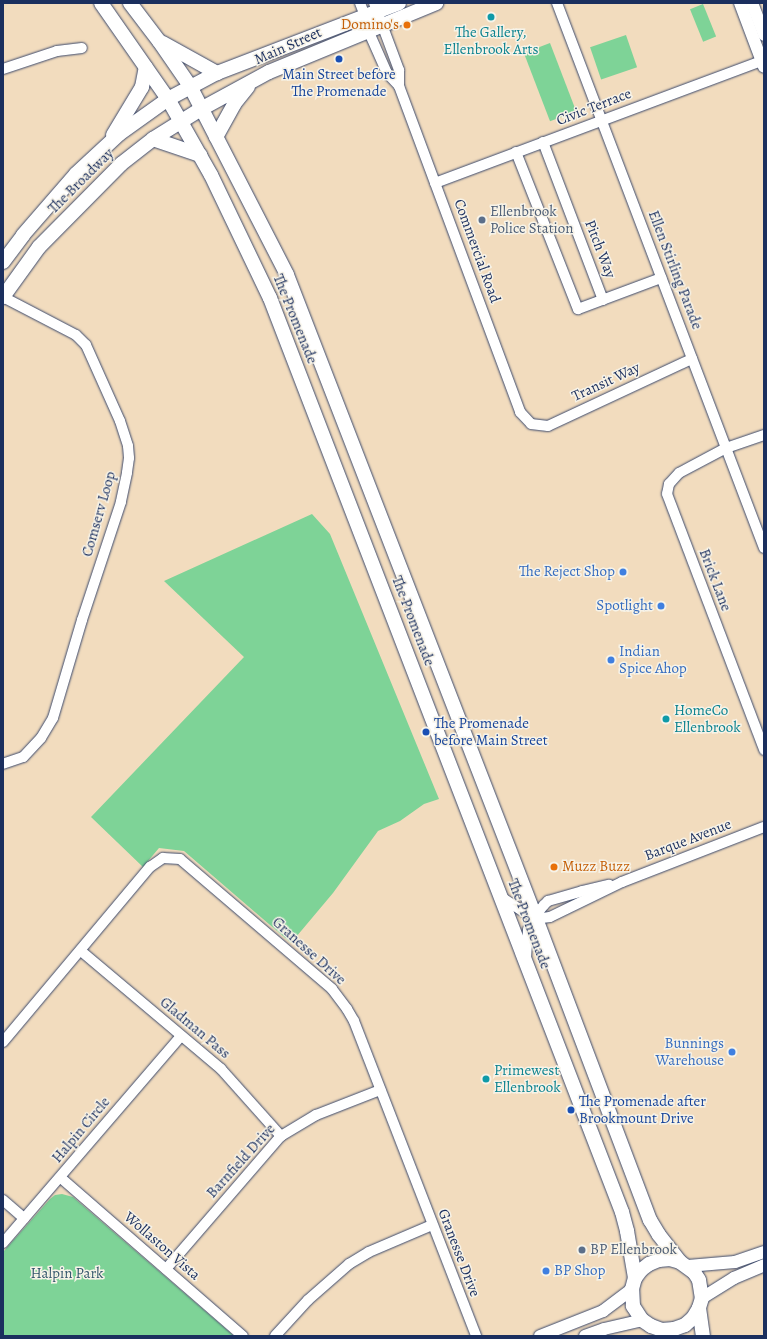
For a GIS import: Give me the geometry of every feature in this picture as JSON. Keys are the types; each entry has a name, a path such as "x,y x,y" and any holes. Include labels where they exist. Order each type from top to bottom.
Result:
{"main road":[{"name":"The Promenade","path":"101,3 168,99 200,155 270,298 622,1212 627,1231 633,1284"},
{"name":"The Promenade","path":"130,3 159,41 190,86 287,275 535,916 650,1220 659,1235 684,1264"},
{"name":"Main Street","path":"190,86 370,8 399,3"},
{"name":"Main Street","path":"201,109 255,80 374,27 436,3"},
{"path":"159,41 217,73"},
{"path":"108,144 142,87 146,67"},
{"path":"216,137 234,104 255,80"},
{"name":"The Broadway","path":"3,262 23,235 76,174 119,134 168,99 190,86"},
{"name":"The Broadway","path":"3,297 39,247 121,164 153,139 201,109"},
{"path":"153,139 200,155"},
{"path":"701,1303 693,1318 684,1325 674,1329 662,1330 651,1327 633,1306 633,1284 641,1270 654,1262 670,1259 684,1264 699,1280 701,1303 703,1336"}],"street":[{"name":"Ellen Stirling Parade","path":"557,3 764,548"},
{"path":"740,3 763,63"},
{"path":"752,3 764,35"},
{"path":"370,8 374,27"},
{"path":"370,8 374,27"},
{"name":"Commercial Road","path":"374,27 399,70 399,86 520,412 531,424"},
{"name":"Commercial Road","path":"374,27 387,73 399,86"},
{"path":"3,69 57,50 82,48"},
{"name":"Civic Terrace","path":"435,182 602,120 763,63"},
{"name":"Pitch Way","path":"543,142 603,300"},
{"path":"516,152 578,309 661,278"},
{"name":"Comserv Loop","path":"3,297 76,335 86,345 120,421 128,446 127,473 121,502 82,620 53,718 41,738 24,757 3,764"},
{"name":"Transit Way","path":"531,424 548,426 692,359"},
{"name":"Brick Lane","path":"764,435 726,448 679,472 669,484 668,494 764,750"},
{"name":"Barque Avenue","path":"501,897 514,906 535,916 542,918 558,914 622,882 764,827"},
{"name":"Granesse Drive","path":"3,1042 150,867 164,858 180,859 326,984 341,999 354,1021 476,1336"},
{"name":"Barque Avenue","path":"526,964 528,930 535,916 548,901 582,891 622,882"},
{"name":"Gladman Pass","path":"81,951 232,1080 281,1136"},
{"name":"Halpin Circle","path":"3,1243 61,1178 181,1036"},
{"name":"Barnfield Drive","path":"166,1269 281,1136 316,1115 380,1090"},
{"name":"Wollaston Vista","path":"61,1178 243,1336"},
{"path":"3,1200 24,1218"},
{"path":"275,1336 308,1300 349,1264 369,1252 432,1225"},
{"path":"684,1264 735,1262 764,1252"},
{"path":"701,1303 734,1278 764,1264"},
{"path":"540,1336 603,1311 633,1284"},
{"path":"585,1336 604,1329 651,1327"}],"green space":[{"path":"703,4 716,36 703,42 690,9"},
{"path":"626,35 637,67 601,80 590,47"},
{"path":"550,43 576,111 550,121 524,53"},
{"path":"312,514 330,534 439,799 424,804 400,821 378,831 333,893 291,943 184,851 159,848 143,867 91,817 244,657 164,581"},
{"name":"Halpin Park","path":"62,1194 73,1197 234,1336 3,1336 3,1252 50,1199 55,1195"}],"place":[{"name":"The Gallery, Ellenbrook Arts","path":"491,17"},
{"name":"Domino's","path":"407,25"},
{"name":"Main Street before The Promenade","path":"339,59"},
{"name":"Ellenbrook Police Station","path":"482,220"},
{"name":"The Reject Shop","path":"623,572"},
{"name":"Spotlight","path":"661,606"},
{"name":"Indian Spice Ahop","path":"611,660"},
{"name":"HomeCo Ellenbrook","path":"666,719"},
{"name":"The Promenade before Main Street","path":"426,732"},
{"name":"Muzz Buzz","path":"554,867"},
{"name":"Bunnings Warehouse","path":"732,1052"},
{"name":"Primewest Ellenbrook","path":"486,1079"},
{"name":"The Promenade after Brookmount Drive","path":"571,1110"},
{"name":"BP Ellenbrook","path":"582,1250"},
{"name":"BP Shop","path":"546,1271"}]}
